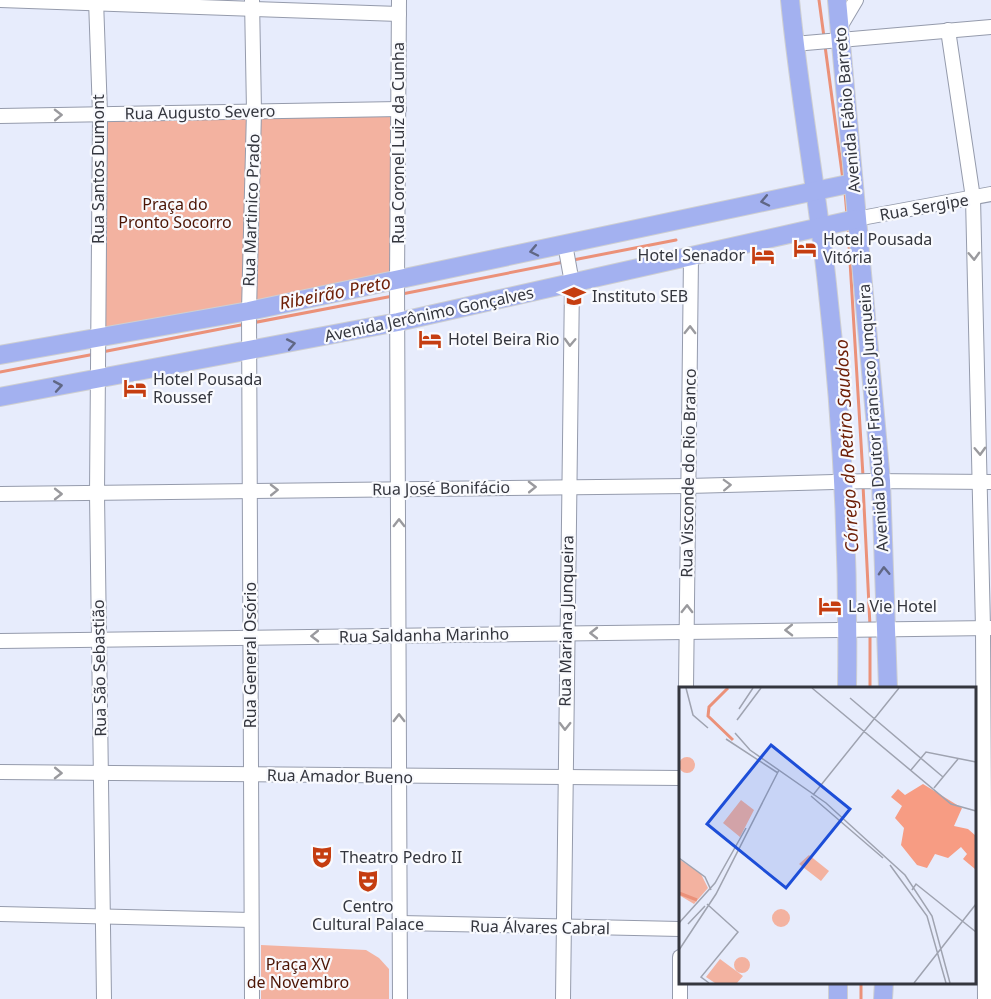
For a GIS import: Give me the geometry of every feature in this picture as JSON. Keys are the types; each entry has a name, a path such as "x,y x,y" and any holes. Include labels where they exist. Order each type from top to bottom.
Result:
{"main road":[{"path":"790,0 818,190"},
{"name":"Avenida Fábio Barreto","path":"837,0 853,220"},
{"path":"0,355 97,343 249,316 397,286 849,184"},
{"name":"Avenida Doutor Francisco Junqueira","path":"818,190 847,482 852,629 847,687"},
{"name":"Avenida Doutor Francisco Junqueira","path":"853,220 876,481 882,629 888,687"},
{"name":"Avenida Jerônimo Gonçalves","path":"0,397 98,375 398,318 571,278 691,257 853,220"},
{"path":"883,999 884,984"}],"street":[{"path":"0,0 399,7"},
{"path":"838,36 856,0"},
{"name":"Rua Santos Dumont","path":"96,1 100,114 97,343"},
{"name":"Rua Martinico Prado","path":"249,316 254,111 252,4"},
{"name":"Rua Coronel Luiz da Cunha","path":"399,7 397,286 400,999"},
{"path":"797,44 838,36 991,27"},
{"path":"948,30 973,198 986,482 987,628 983,779 985,999"},
{"name":"Rua Augusto Severo","path":"0,116 399,109"},
{"name":"Rua Sergipe","path":"853,220 991,194"},
{"name":"Rua Mariana Junqueira","path":"563,999 571,278 566,248"},
{"name":"Rua Visconde do Rio Branco","path":"686,687 691,257"},
{"name":"Rua General Osório","path":"249,316 252,999"},
{"name":"Rua São Sebastião","path":"97,343 101,916 104,999"},
{"name":"Rua José Bonifácio","path":"0,494 688,486 876,481 986,482"},
{"name":"Rua Saldanha Marinho","path":"0,641 987,628"},
{"name":"Rua Amador Bueno","path":"0,772 565,779 679,778"},
{"path":"0,914 251,920"},
{"name":"Rua Álvares Cabral","path":"400,923 679,929"},
{"path":"680,984 680,999"}],"green space":[{"path":"394,114 393,276 253,306 258,116"},
{"name":"Praça do Pronto Socorro","path":"250,116 245,308 101,331 103,119"},
{"name":"Praça XV de Novembro","path":"261,945 366,950 379,958 389,969 389,999 261,999"}],"waterway":[{"path":"819,0 824,37"},
{"path":"825,46 843,180"},
{"name":"Córrego do Retiro Saudoso","path":"845,192 847,215"},
{"name":"Córrego do Retiro Saudoso","path":"848,228 863,476"},
{"name":"Ribeirão Preto","path":"573,260 676,240"},
{"name":"Ribeirão Preto","path":"402,294 564,262"},
{"name":"Ribeirão Preto","path":"252,323 393,296"},
{"name":"Ribeirão Preto","path":"102,352 246,324"},
{"name":"Ribeirão Preto","path":"0,372 95,354"},
{"name":"Córrego do Retiro Saudoso","path":"863,485 870,626"},
{"name":"Córrego do Retiro Saudoso","path":"870,632 870,687"},
{"name":"Córrego do Retiro Saudoso","path":"861,984 861,999"}],"place":[{"name":"Hotel Pousada Vitória","path":"805,248"},
{"name":"Hotel Senador","path":"763,255"},
{"name":"Instituto SEB","path":"574,296"},
{"name":"Hotel Beira Rio","path":"430,339"},
{"name":"Hotel Pousada Roussef","path":"135,388"},
{"name":"La Vie Hotel","path":"830,606"},
{"name":"Theatro Pedro II","path":"322,857"},
{"name":"Centro Cultural Palace","path":"368,881"}]}
